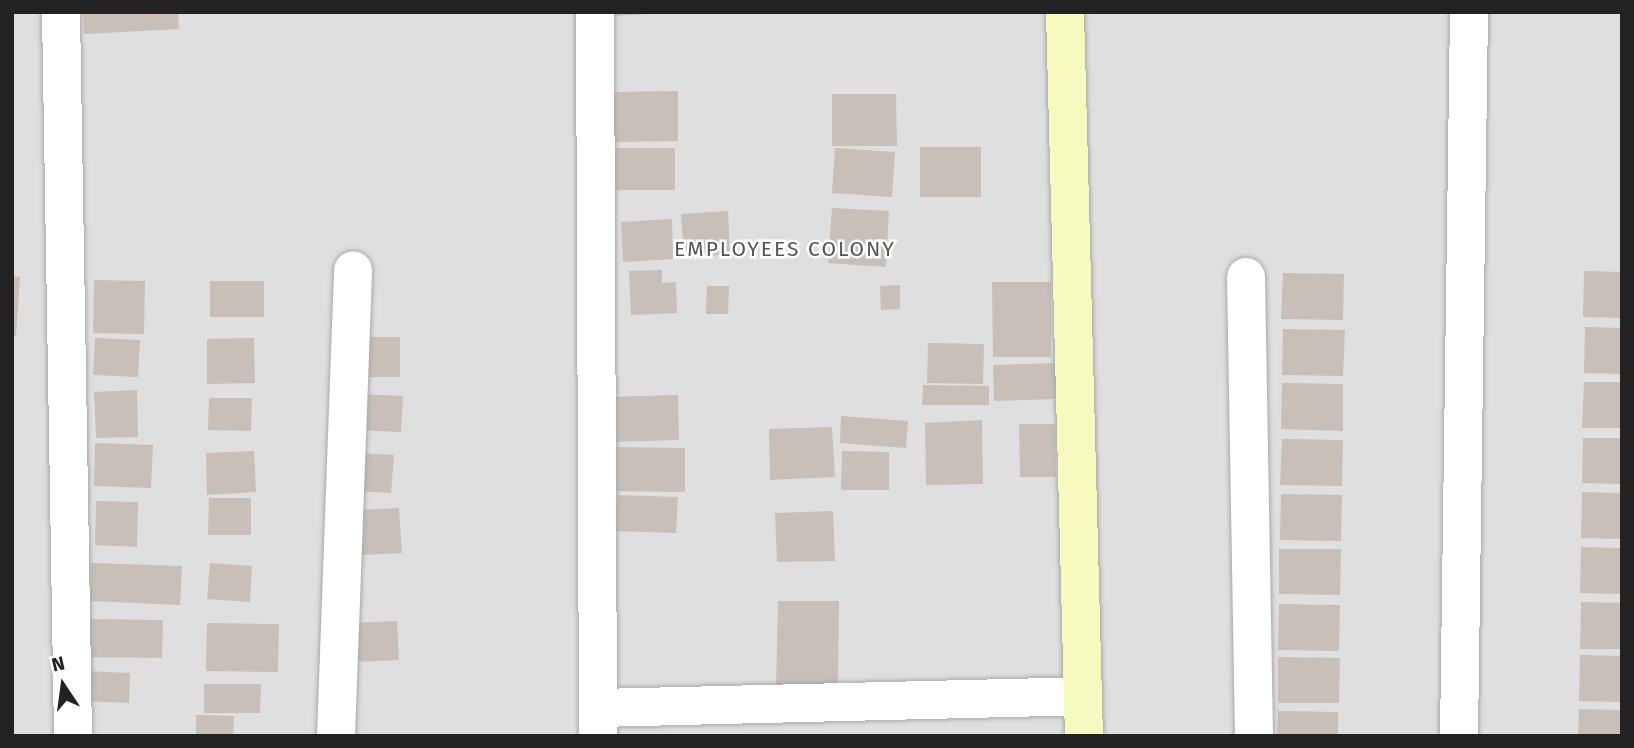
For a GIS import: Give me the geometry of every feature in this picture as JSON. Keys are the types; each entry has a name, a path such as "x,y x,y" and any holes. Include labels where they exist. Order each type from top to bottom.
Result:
{"main road":[{"path":"1065,12 1084,736"}],"street":[{"path":"61,12 73,736"},
{"path":"595,12 599,722 1082,696"},
{"path":"1459,736 1469,12"},
{"path":"335,736 353,270"},
{"path":"1246,277 1254,736"}],"shaded area":[{"path":"12,12 1622,12 1622,736 12,736"}],"building":[{"path":"83,12 178,12 179,29 84,34"},
{"path":"614,12 648,12 648,14 614,16"},
{"path":"678,91 678,141 614,142 613,92"},
{"path":"832,94 896,94 897,146 832,146"},
{"path":"920,147 981,147 981,197 920,197"},
{"path":"615,148 675,148 675,190 615,190"},
{"path":"835,148 895,152 892,197 832,193"},
{"path":"832,208 889,211 886,267 828,263"},
{"path":"728,211 730,254 684,258 681,214"},
{"path":"672,219 673,259 623,262 621,222"},
{"path":"662,270 662,283 676,282 677,313 631,315 629,271"},
{"path":"1584,271 1622,272 1622,318 1583,317"},
{"path":"1283,273 1344,274 1343,320 1281,319"},
{"path":"12,276 20,277 16,336 12,336"},
{"path":"94,280 145,281 144,334 93,333"},
{"path":"210,281 264,281 264,317 210,317"},
{"path":"992,282 1051,282 1051,357 993,357"},
{"path":"900,285 900,309 881,310 880,286"},
{"path":"707,286 729,286 728,314 706,314"},
{"path":"1585,327 1622,328 1622,374 1584,373"},
{"path":"1283,329 1345,330 1343,376 1282,375"},
{"path":"360,337 400,337 400,377 359,377"},
{"path":"95,338 140,340 138,377 93,375"},
{"path":"254,338 255,383 207,384 207,339"},
{"path":"928,343 984,344 983,384 927,383"},
{"path":"1057,363 1058,399 994,401 993,365"},
{"path":"1584,382 1622,382 1622,428 1582,428"},
{"path":"1282,383 1343,384 1343,431 1281,429"},
{"path":"923,385 989,386 989,405 922,405"},
{"path":"137,390 138,437 96,438 94,392"},
{"path":"358,394 403,396 401,432 356,430"},
{"path":"678,395 679,440 608,442 607,397"},
{"path":"209,398 252,398 251,431 208,430"},
{"path":"841,416 908,421 906,448 840,443"},
{"path":"982,420 983,484 926,485 925,423"},
{"path":"1019,424 1055,424 1056,477 1020,477"},
{"path":"832,427 835,477 770,480 769,429"},
{"path":"1583,438 1622,438 1622,484 1582,483"},
{"path":"1282,439 1343,440 1342,486 1280,485"},
{"path":"95,443 153,445 151,488 94,486"},
{"path":"610,447 685,448 685,492 610,491"},
{"path":"254,451 256,492 207,495 206,453"},
{"path":"842,451 889,452 889,490 841,490"},
{"path":"358,453 394,455 391,493 355,491"},
{"path":"1582,492 1622,493 1622,539 1581,538"},
{"path":"1281,494 1342,495 1341,541 1280,540"},
{"path":"617,495 678,497 676,533 615,531"},
{"path":"209,498 251,498 251,535 208,535"},
{"path":"96,501 138,502 137,547 95,545"},
{"path":"399,508 402,553 361,555 358,510"},
{"path":"833,511 835,561 777,562 775,513"},
{"path":"1581,547 1622,548 1622,594 1580,593"},
{"path":"1279,549 1341,549 1340,595 1279,594"},
{"path":"91,563 182,566 180,605 90,601"},
{"path":"210,563 252,566 250,602 207,599"},
{"path":"778,601 839,601 838,691 776,690"},
{"path":"1581,602 1622,603 1622,649 1580,649"},
{"path":"1279,604 1340,605 1339,651 1278,650"},
{"path":"86,619 163,620 162,658 85,657"},
{"path":"397,621 399,660 355,662 353,623"},
{"path":"207,623 279,624 278,672 206,671"},
{"path":"1580,655 1622,656 1622,702 1579,701"},
{"path":"1278,657 1340,658 1339,703 1278,703"},
{"path":"85,671 130,673 129,703 83,701"},
{"path":"204,684 261,684 260,713 204,713"},
{"path":"1579,709 1622,710 1622,736 1578,736"},
{"path":"1278,711 1338,712 1338,736 1277,736"},
{"path":"196,715 234,716 233,736 196,736"}],"district":[{"name":"EMPLOYEES COLONY","path":"785,249"}]}
